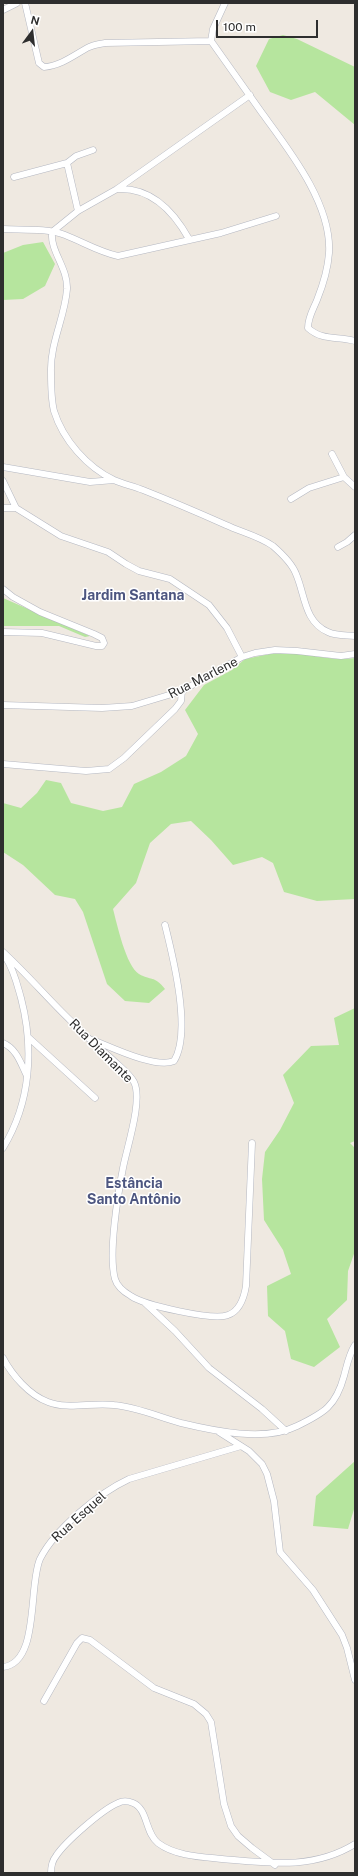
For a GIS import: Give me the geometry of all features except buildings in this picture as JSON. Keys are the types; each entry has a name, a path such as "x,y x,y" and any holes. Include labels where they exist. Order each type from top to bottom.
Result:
{"street":[{"path":"3,10 17,3"},
{"path":"25,3 40,63 44,66 51,66 71,58 88,47 105,43 211,41"},
{"path":"225,3 213,29 211,41 289,150 312,189 328,233 329,253 325,276 318,299 308,320 308,328 314,334 326,338 355,341"},
{"path":"52,232 78,211 117,189 250,96"},
{"path":"14,177 67,163 76,156 93,150"},
{"path":"67,163 78,211"},
{"path":"117,189 130,188 151,196 175,217 189,239"},
{"path":"3,229 52,232 64,235 104,253 118,256 221,233 276,216"},
{"path":"52,232 53,244 67,279 65,300 53,347 51,371 54,411 62,430 86,462 114,480 140,488 272,546 286,558 296,574 309,613 317,626 329,633 355,636"},
{"path":"332,454 344,477 355,487"},
{"path":"3,467 90,482 114,480"},
{"path":"291,499 309,488 344,477"},
{"path":"3,481 16,508"},
{"path":"3,508 16,508 67,540 100,548 132,568 177,582 209,606 218,615 227,628 242,657"},
{"path":"338,547 347,542 355,534"},
{"path":"3,589 13,597 40,612 98,636 104,640 104,644 101,647 89,645 42,633 3,632"},
{"name":"Rua Marlene","path":"3,705 117,708 144,704 182,691 242,657 275,650 297,650 341,656 355,654"},
{"path":"3,764 86,771 109,768 124,758 175,709 181,701 182,691"},
{"path":"88,1038 143,1058 162,1063 174,1061 180,1046 180,988 165,925"},
{"path":"3,952 10,964 16,980 25,1013 30,1060 28,1077 17,1119 3,1148"},
{"name":"Rua Diamante","path":"3,952 88,1038 129,1075 137,1089 137,1103 123,1168 113,1252 113,1270 115,1281 120,1288 131,1297 143,1302 216,1317 229,1315 239,1307 246,1286 252,1143"},
{"path":"28,1037 95,1098"},
{"path":"3,1043 13,1049 28,1077"},
{"path":"143,1302 176,1331 209,1368 262,1409 286,1431"},
{"path":"4,1361 31,1392 49,1403 69,1405 114,1404 182,1423 216,1430 254,1434 286,1431 316,1416 332,1404 341,1386 349,1358 355,1345"},
{"path":"216,1430 256,1457 267,1474 274,1501 280,1552 313,1590 342,1636 347,1648 355,1680"},
{"name":"Rua Esquel","path":"3,1667 14,1664 24,1651 31,1614 35,1578 40,1561 49,1544 63,1529 113,1486 129,1479 241,1446"},
{"path":"44,1701 77,1642 82,1638 90,1640 154,1688 194,1704 200,1708 210,1722 224,1804 231,1826 238,1836 275,1864"},
{"path":"51,1873 53,1862 65,1846 102,1813 119,1802 133,1803 138,1807 152,1837 158,1843 170,1849 211,1858 275,1864 292,1864 331,1855 355,1844"}],"green space":[{"path":"283,35 297,39 355,67 355,125 315,92 291,100 270,92 256,66 269,39"},
{"path":"43,242 55,264 45,286 23,299 3,300 3,253 23,245"},
{"path":"3,598 90,636 85,637 59,626 3,626"},
{"path":"280,652 290,652 336,659 355,658 355,899 317,901 284,892 273,863 262,857 233,865 211,840 191,821 171,824 150,843 136,883 113,909 126,954 134,970 143,976 155,980 165,989 149,1003 125,1001 107,984 83,912 75,899 55,895 23,865 3,852 3,803 21,808 37,793 46,780 61,783 71,803 103,811 122,807 134,784 161,772 186,756 198,734 185,710 204,685 232,670 245,659"},
{"path":"355,1008 355,1141 350,1143 355,1148 355,1251 348,1271 347,1300 327,1319 340,1347 314,1367 291,1359 285,1331 268,1316 267,1286 291,1274 283,1250 264,1220 262,1179 265,1152 280,1130 294,1103 283,1075 311,1046 339,1045 334,1018"},
{"path":"355,1461 355,1506 348,1529 313,1526 316,1496"}],"district":[{"name":"Jardim Santana","path":"133,596"},
{"name":"Estância Santo Antônio","path":"134,1192"}]}
